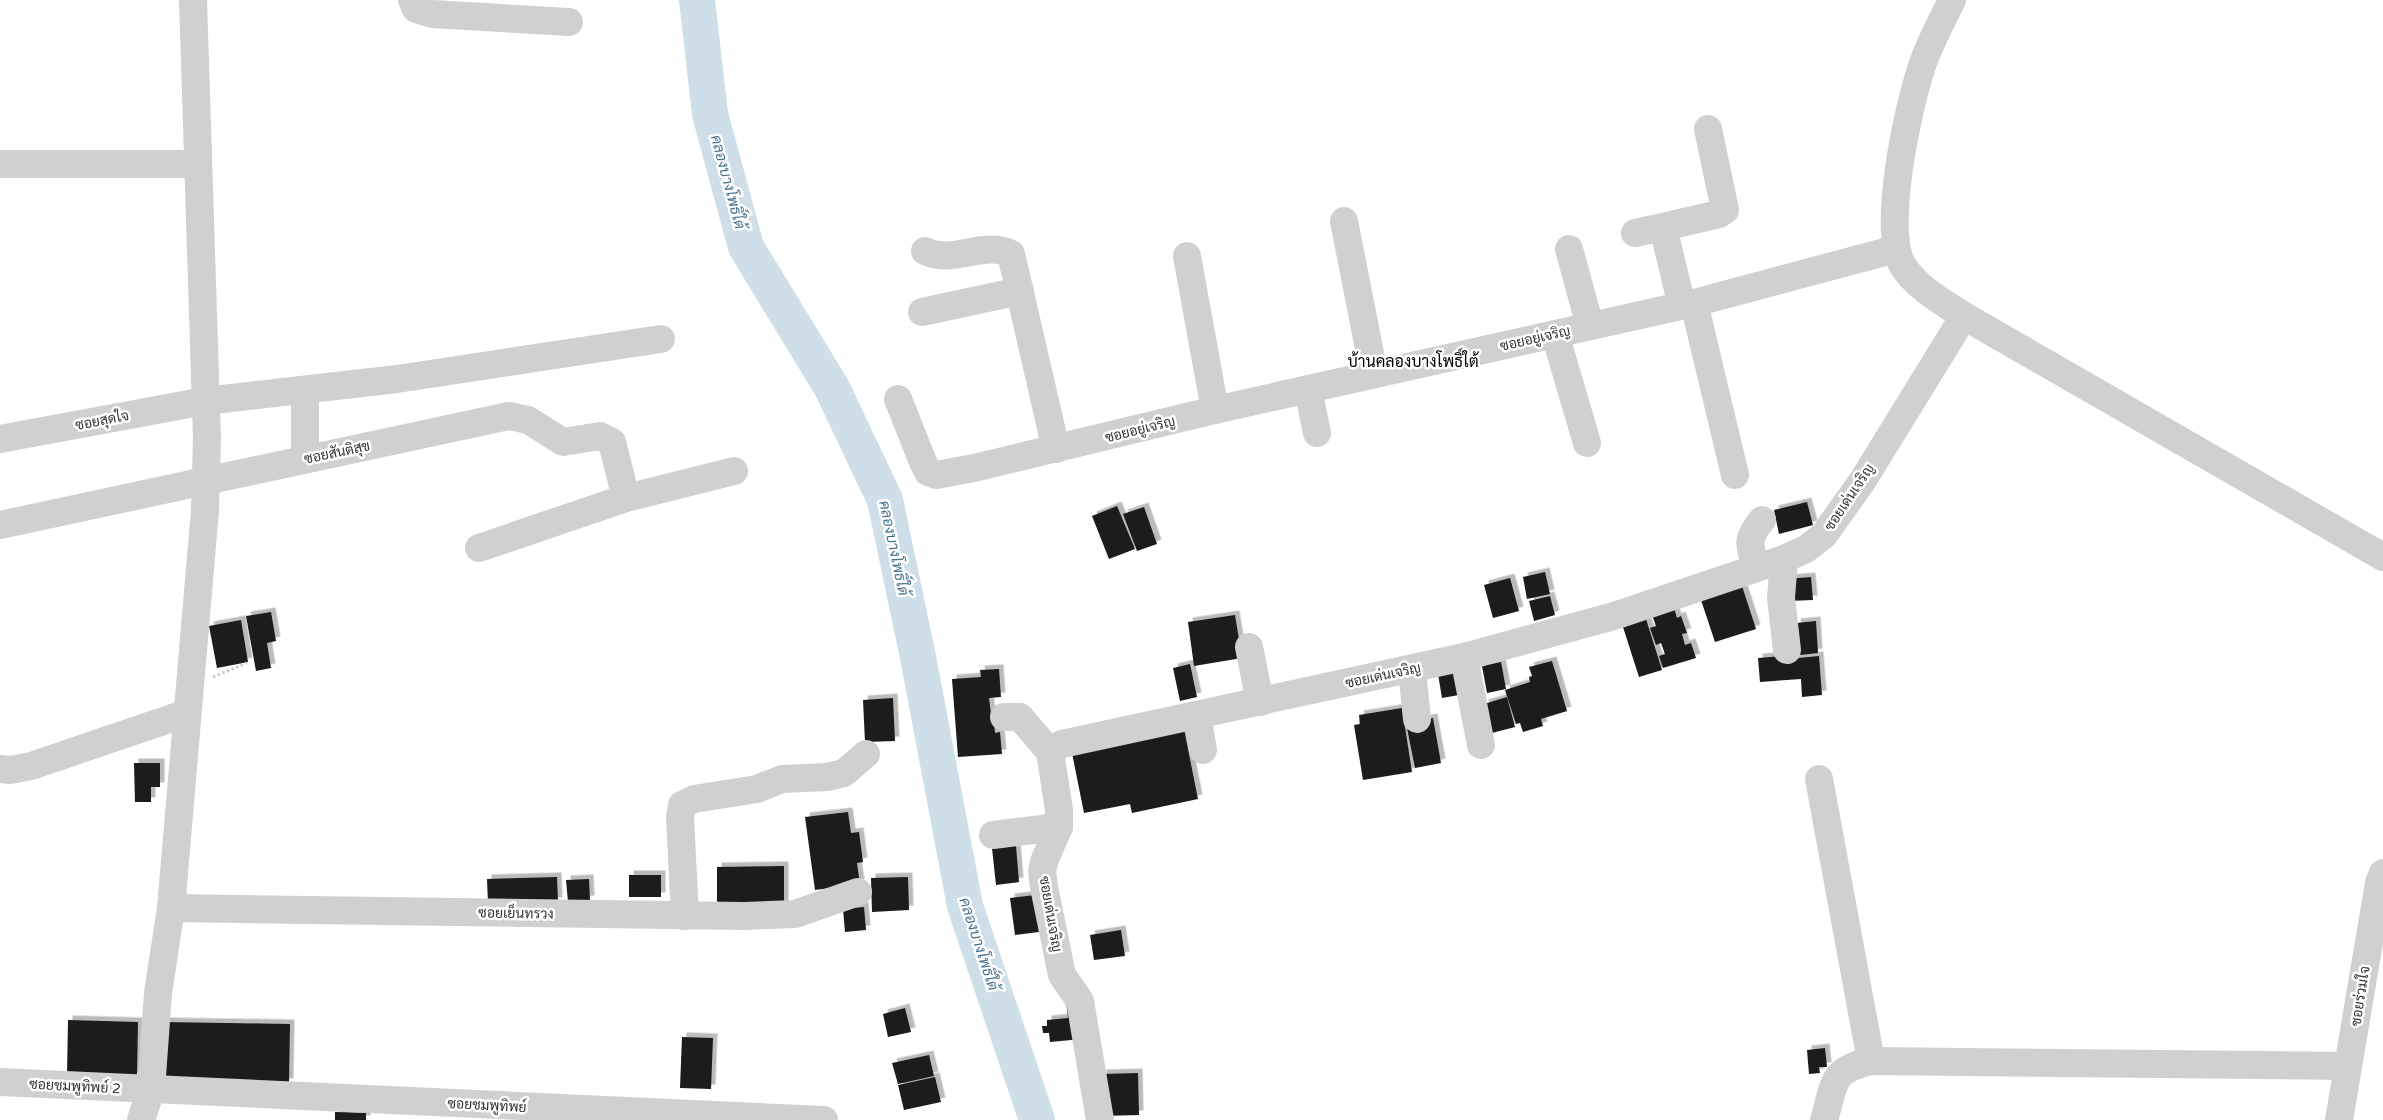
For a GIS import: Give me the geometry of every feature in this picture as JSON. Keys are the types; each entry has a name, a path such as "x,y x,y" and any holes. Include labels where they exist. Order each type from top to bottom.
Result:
{"street":[{"path":"141,1120 151,1090 158,993 171,908 186,713 202,547 205,480 205,401 193,0"},
{"path":"412,0 416,9 432,14 569,22"},
{"path":"1952,0 1921,67 1908,116 1898,180 1896,249 1902,266 1918,284 1964,316 2383,557"},
{"path":"1635,233 1719,214 1725,210 1708,130"},
{"path":"0,164 197,164"},
{"path":"1344,221 1374,374"},
{"path":"1663,227 1688,305 1735,475"},
{"path":"1569,249 1590,326"},
{"name":"ซอยอยู่เจริญ","path":"898,399 928,472 936,475 1056,449 1374,374 1688,305 1896,249"},
{"path":"925,251 935,256 987,250 1002,250 1011,254 1056,449"},
{"path":"1187,256 1215,410"},
{"path":"922,312 1020,291"},
{"name":"ซอยเด่นเจริญ","path":"1100,1120 1080,1001 1062,975 1044,887 1042,872 1045,859 1059,827 1059,810 1050,752 1062,744 1412,670 1464,657 1614,616 1784,559 1806,549 1824,535 1863,480 1964,316"},
{"path":"1555,334 1587,443"},
{"name":"ซอยสุดใจ","path":"0,440 205,401 305,391 661,339"},
{"path":"1308,389 1317,433"},
{"path":"305,391 305,459"},
{"name":"ซอยสันติสุข","path":"0,525 509,416 528,420 563,442 600,436 612,442 626,498"},
{"path":"479,548 626,498 734,471"},
{"path":"1756,568 1750,543 1751,533 1762,520"},
{"path":"1784,559 1781,598 1787,650"},
{"path":"1249,647 1260,702"},
{"path":"1464,657 1481,745"},
{"path":"1412,670 1416,719"},
{"path":"0,770 31,766 186,713"},
{"path":"1197,715 1203,750"},
{"path":"1004,717 1020,717 1050,752"},
{"path":"685,916 680,818 682,805 694,799 757,789 782,779 827,777 844,772 866,754"},
{"path":"1819,779 1871,1061"},
{"path":"993,835 1059,827"},
{"name":"ซอยร่วมใจ","path":"2339,1120 2379,883 2383,873"},
{"name":"ซอยเย็นทรวง","path":"171,908 744,916 795,914 858,892"},
{"path":"1824,1120 1837,1076 1852,1066 1871,1061 2348,1066"},
{"name":"ซอยชมพูทิพย์ 2","path":"0,1082 151,1090"},
{"name":"ซอยชมพูทิพย์","path":"151,1090 824,1120"}],"path":[{"path":"189,686 248,664"}],"building":[{"path":"1807,502 1813,525 1779,534 1774,510"},
{"path":"1117,506 1135,549 1109,559 1092,516"},
{"path":"1144,507 1157,544 1137,551 1123,514"},
{"path":"1545,572 1550,594 1527,599 1523,577"},
{"path":"1811,577 1813,600 1788,601 1786,579"},
{"path":"1510,578 1519,611 1493,618 1484,585"},
{"path":"1742,586 1756,629 1715,642 1701,600"},
{"path":"1550,596 1555,615 1534,621 1529,601"},
{"path":"1674,608 1677,618 1681,616 1687,633 1682,634 1685,645 1691,643 1696,658 1663,668 1659,656 1665,654 1661,643 1656,645 1650,628 1656,626 1652,615"},
{"path":"271,612 276,641 267,643 271,668 256,671 246,616"},
{"path":"1235,615 1242,658 1194,666 1188,622"},
{"path":"1646,619 1662,670 1639,677 1623,627"},
{"path":"241,620 248,662 217,668 209,626"},
{"path":"1816,621 1818,653 1800,655 1796,623"},
{"path":"1797,655 1798,658 1819,656 1822,695 1802,697 1801,679 1760,682 1758,658"},
{"path":"1552,661 1567,711 1541,719 1543,726 1523,732 1520,723 1516,724 1505,690 1530,682 1529,677 1532,676 1529,667"},
{"path":"1501,662 1506,689 1487,693 1482,666"},
{"path":"1190,664 1197,697 1180,701 1173,668"},
{"path":"999,669 1001,697 989,698 991,714 999,714 994,723 995,733 1000,732 1002,754 958,757 952,679 981,677 980,670"},
{"path":"1454,670 1459,695 1442,698 1438,674"},
{"path":"1507,697 1515,727 1492,733 1484,704"},
{"path":"893,698 895,741 865,742 863,700"},
{"path":"1402,708 1412,772 1363,780 1354,725 1360,724 1359,715"},
{"path":"1433,718 1441,763 1415,768 1406,723"},
{"path":"1184,729 1198,799 1132,813 1130,804 1084,813 1072,753"},
{"path":"134,763 160,763 160,787 151,787 151,802 135,802"},
{"path":"848,812 851,833 859,832 863,862 857,863 860,884 815,890 805,817"},
{"path":"1016,846 1019,882 996,885 992,848"},
{"path":"784,866 784,911 717,911 717,867"},
{"path":"629,875 661,875 661,897 629,897"},
{"path":"557,877 558,902 488,904 487,879"},
{"path":"908,877 909,910 872,912 871,878"},
{"path":"589,879 590,900 568,902 566,880"},
{"path":"1035,895 1039,932 1015,935 1010,898"},
{"path":"864,907 866,930 845,932 843,909"},
{"path":"1121,930 1125,956 1094,960 1090,935"},
{"path":"1066,1001 1082,1039 1050,1042 1049,1033 1043,1033 1042,1026 1047,1026 1047,1020 1068,1018"},
{"path":"905,1008 911,1032 888,1037 883,1014"},
{"path":"68,1020 138,1022 137,1077 67,1076"},
{"path":"162,1022 290,1024 289,1083 161,1081"},
{"path":"682,1037 713,1038 711,1089 680,1088"},
{"path":"1825,1048 1827,1067 1819,1067 1820,1073 1809,1074 1807,1050"},
{"path":"929,1055 934,1076 898,1084 892,1063"},
{"path":"1138,1073 1139,1115 1102,1116 1102,1074"},
{"path":"935,1077 941,1102 904,1110 898,1085"},
{"path":"335,1112 366,1113 366,1120 335,1120"}],"waterway":[{"name":"คลองบางโพธิ์ใต้","path":"697,0 710,114 746,247 832,388 885,500 918,657 965,906 1037,1120"}],"district":[{"name":"บ้านคลองบางโพธิ์ใต้","path":"1413,361"}]}
